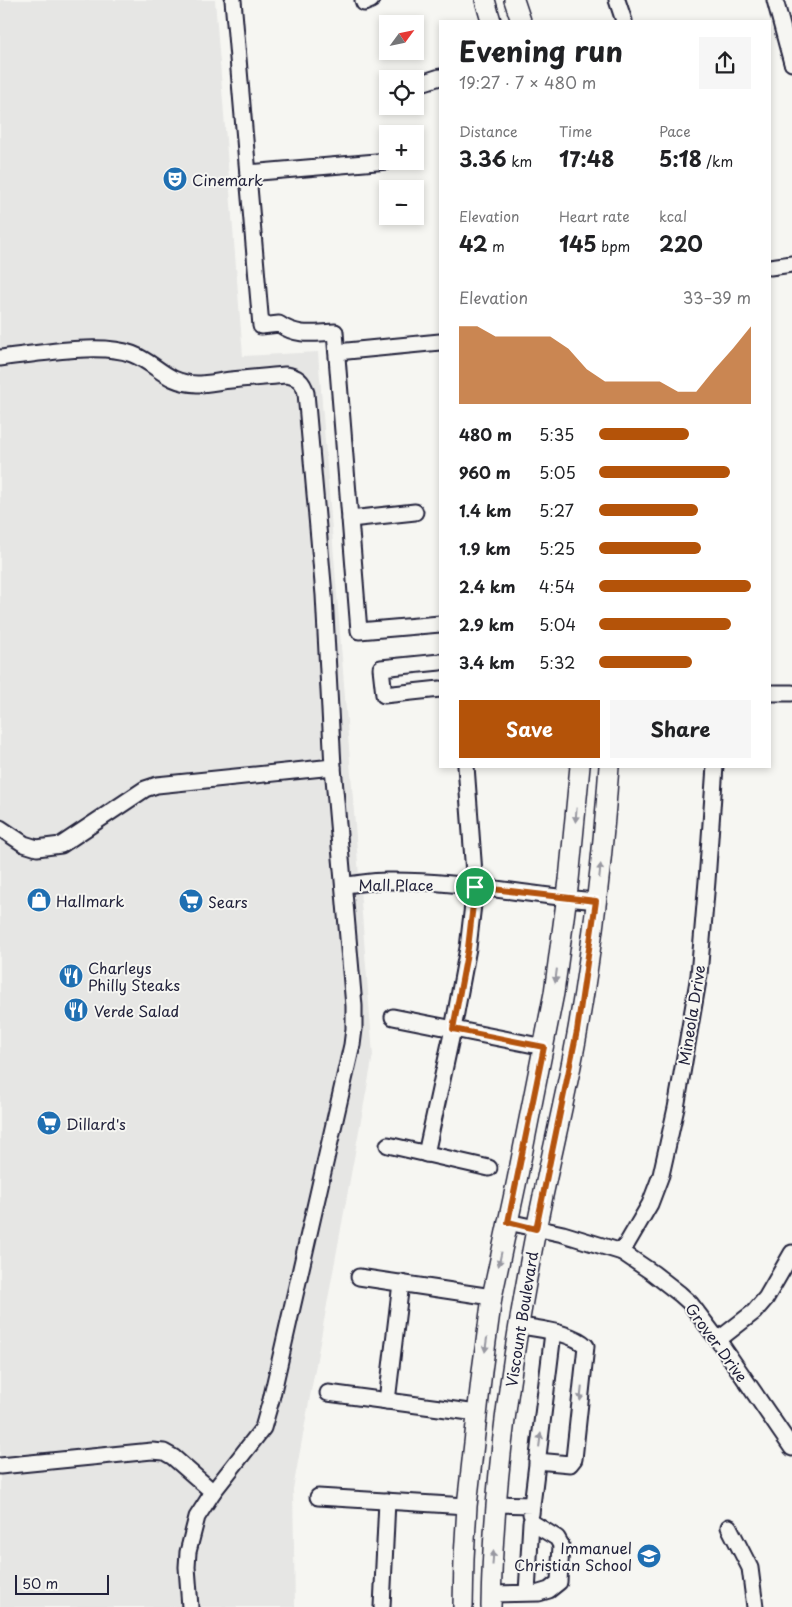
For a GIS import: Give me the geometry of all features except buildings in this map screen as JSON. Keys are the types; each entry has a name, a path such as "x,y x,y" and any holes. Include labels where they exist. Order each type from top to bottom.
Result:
{"main road":[{"path":"485,0 491,20"},
{"path":"514,0 521,20"},
{"name":"Viscount Boulevard","path":"463,1607 467,1506 492,1297 554,993 573,851 580,768"},
{"name":"Viscount Boulevard","path":"491,1601 502,1445 519,1326 536,1229 577,1031 596,901 609,768"}],"street":[{"path":"233,0 261,326 279,324 288,330 300,334 335,332 358,631 439,624"},
{"path":"363,0 364,3 371,0"},
{"path":"617,0 624,20"},
{"path":"775,0 792,63"},
{"path":"424,82 439,77"},
{"path":"248,173 379,162"},
{"path":"771,267 792,264"},
{"path":"337,352 439,342"},
{"path":"0,358 64,350 100,350 134,355 169,377 183,382 198,384 284,375 293,376 304,384 306,392 324,595 334,767 354,1006 352,1046 263,1428 213,1492 197,1517 191,1534 187,1567 190,1607"},
{"path":"350,519 415,512"},
{"path":"439,662 381,668 384,695 439,689"},
{"path":"771,693 792,693"},
{"path":"0,828 24,844 37,848 60,845 145,788 157,785 334,767"},
{"path":"426,1154 468,948 475,887 466,768"},
{"name":"Mineola Drive","path":"622,1252 653,1197 667,1151 676,1108 699,975 715,768"},
{"name":"Mall Place","path":"344,885 385,881 475,887 596,901"},
{"path":"393,1017 544,1047"},
{"path":"388,1146 489,1168"},
{"name":"Grover Drive","path":"508,1222 563,1234 622,1252 680,1294 690,1303 718,1340 792,1448"},
{"path":"718,1340 754,1312 766,1298 792,1253"},
{"path":"359,1277 492,1297"},
{"path":"386,1401 401,1283"},
{"path":"519,1326 542,1328 553,1333 579,1339 586,1346 574,1459 570,1464 538,1461"},
{"path":"527,1593 532,1505 553,1333"},
{"path":"328,1393 477,1413"},
{"path":"0,1466 152,1451 164,1452 173,1457 213,1492"},
{"path":"318,1497 467,1506"},
{"path":"382,1607 387,1501"},
{"path":"497,1504 532,1505"},
{"path":"491,1601 527,1593 539,1593 549,1590 559,1582 561,1544 557,1538 531,1522"},
{"path":"729,1527 750,1568 755,1607"}],"shaded area":[{"path":"0,0 215,0 243,356 318,352 373,1055 293,1489 295,1607 0,1607"}],"place":[{"name":"Cinemark","path":"175,179"},
{"name":"Hallmark","path":"39,900"},
{"name":"Sears","path":"191,901"},
{"name":"Charleys Philly Steaks","path":"71,976"},
{"name":"Verde Salad","path":"76,1010"},
{"name":"Dillard's","path":"49,1123"},
{"name":"Immanuel Christian School","path":"649,1556"}],"route":[{"path":"475,887 596,901 577,1031 536,1229 508,1222 544,1047 453,1029 468,948 475,887"}]}
